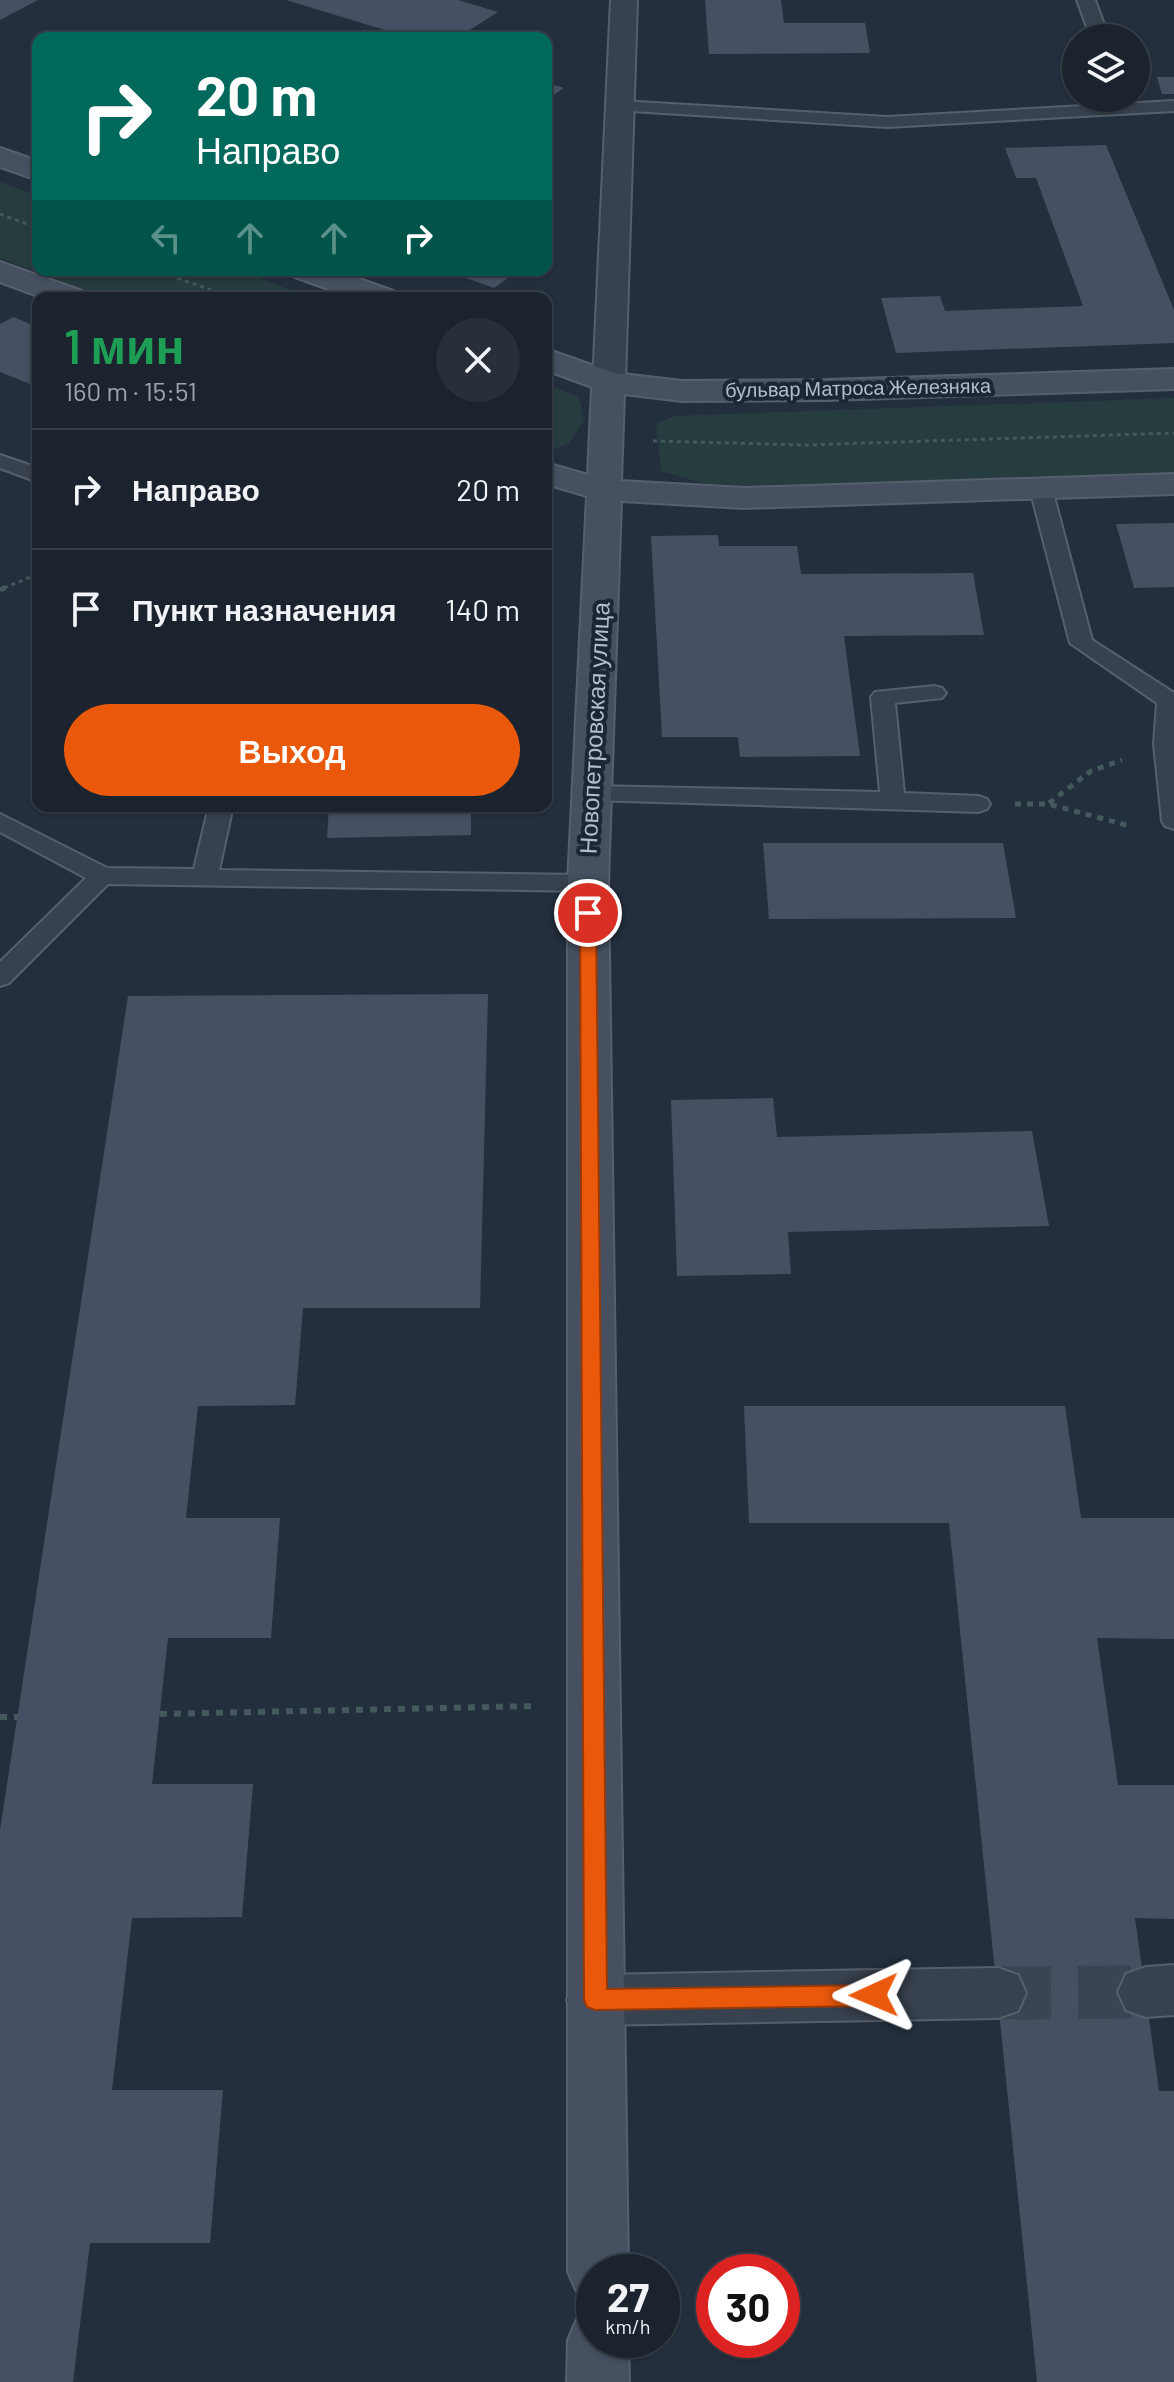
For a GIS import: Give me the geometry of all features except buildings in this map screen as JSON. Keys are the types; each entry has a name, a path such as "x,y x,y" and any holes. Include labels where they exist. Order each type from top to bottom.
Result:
{"street":[{"name":"Новопетровская улица","path":"598,2254 588,883 624,0"},
{"path":"0,157 32,169"},
{"path":"0,271 55,292"},
{"path":"322,276 366,292"},
{"name":"бульвар Матроса Железняка","path":"552,361 609,382 682,391 827,390 1174,379"},
{"path":"552,475 604,490 744,498 1174,484"},
{"path":"595,2000 998,1993"},
{"path":"598,2358 598,2382"}],"lane":[{"path":"1086,0 1095,24"},
{"path":"1150,105 1174,106"},
{"path":"621,106 887,122 1062,108"},
{"path":"0,461 32,474"},
{"path":"1041,489 1081,643 1172,700 1166,744 1174,821"},
{"path":"893,800 883,697 934,693"},
{"path":"591,793 978,804"},
{"path":"205,878 220,812"},
{"path":"0,822 102,876 588,883"},
{"path":"0,977 102,876"}],"path":[{"path":"0,214 32,226"},
{"path":"172,276 216,292"},
{"path":"677,444 806,445 1174,433"},
{"path":"0,590 32,577"},
{"path":"1048,804 1091,771 1166,744"},
{"path":"978,804 1048,804 1132,826"},
{"path":"160,1714 594,1705"},
{"path":"0,1717 18,1717"}],"green space":[{"path":"0,182 32,194 32,270 0,258"},
{"path":"48,276 253,276 297,292 90,292"},
{"path":"552,386 579,397 584,420 569,443 552,450"},
{"path":"1174,398 1174,473 720,488 661,471 656,424 674,416"}],"tunnel":[{"path":"998,1993 1146,1992"}],"route":[{"path":"588,913 595,2000 874,1995"}]}
